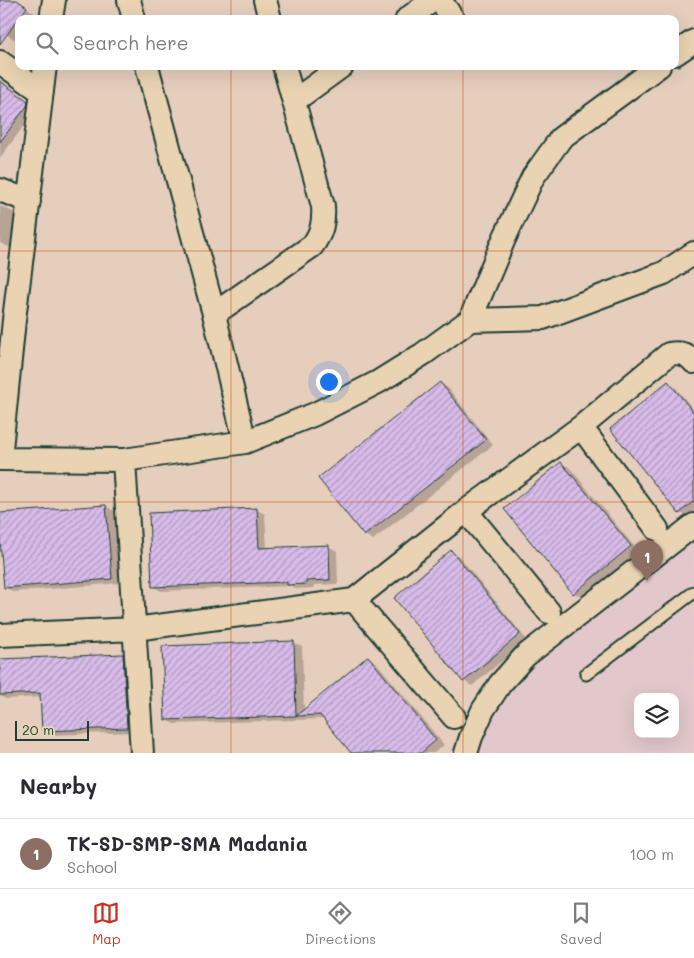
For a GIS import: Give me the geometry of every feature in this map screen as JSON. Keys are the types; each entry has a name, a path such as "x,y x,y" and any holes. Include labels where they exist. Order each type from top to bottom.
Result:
{"street":[{"path":"52,15 54,0"},
{"path":"129,0 133,15"},
{"path":"265,0 269,15"},
{"path":"412,15 433,0"},
{"path":"440,0 451,15"},
{"path":"679,51 694,41"},
{"path":"0,62 42,92"},
{"path":"45,70 28,202 7,317 0,459 124,460 245,442 315,414 378,382 423,354 470,320 504,239 533,177 561,138 654,70"},
{"path":"148,70 214,314 245,442"},
{"path":"214,314 312,246 323,228 323,206 285,70"},
{"path":"294,101 337,70"},
{"path":"0,190 28,202"},
{"path":"470,320 544,318 664,273 694,254"},
{"path":"0,634 135,630 354,600 466,511 581,427 669,354 679,352 690,357 694,362"},
{"path":"581,427 657,529"},
{"path":"124,460 142,753"},
{"path":"466,511 549,612"},
{"path":"466,753 483,710 500,684 525,656 694,525"},
{"path":"354,600 454,717"}],"lane":[{"path":"586,674 694,592"}],"shaded area":[{"path":"694,508 694,753 448,753 508,653"}],"building":[{"path":"0,0 17,0 27,7 21,15 15,15 15,23 0,44"},
{"path":"0,81 28,101 27,106 0,142"},
{"path":"668,381 694,413 694,501 679,514 610,429"},
{"path":"440,382 486,440 364,536 318,478"},
{"path":"561,462 631,546 573,594 504,509"},
{"path":"106,505 112,579 4,588 0,513"},
{"path":"257,508 259,548 329,545 330,580 306,581 306,584 287,585 287,582 152,587 149,513"},
{"path":"451,550 520,634 463,682 394,598"},
{"path":"294,641 296,716 165,720 162,646"},
{"path":"123,654 127,728 42,731 40,693 0,695 0,659"},
{"path":"368,656 436,740 421,753 351,753 320,715 296,716"}],"place":[{"name":"TK-SD-SMP-SMA Madania","path":"647,581"}]}
